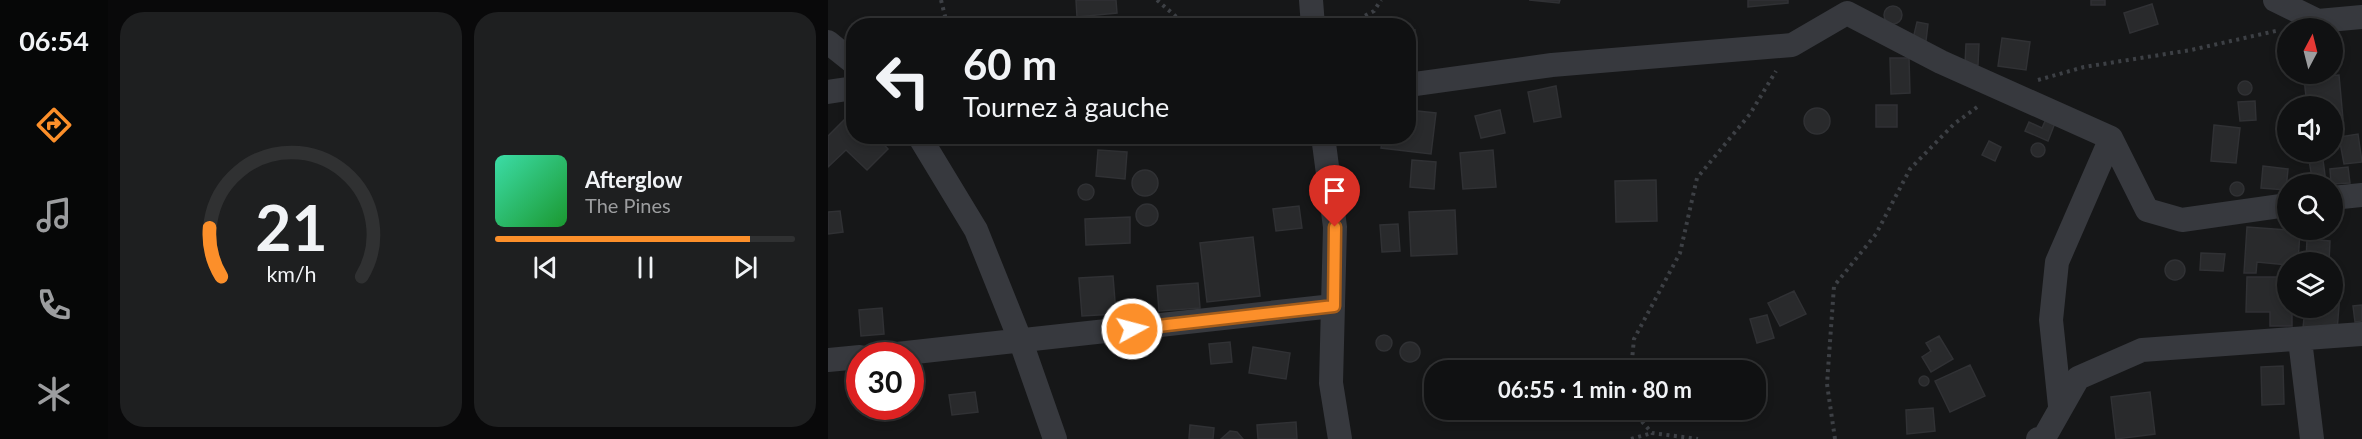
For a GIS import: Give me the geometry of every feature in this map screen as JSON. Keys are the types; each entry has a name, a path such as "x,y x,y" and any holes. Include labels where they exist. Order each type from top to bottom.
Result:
{"street":[{"path":"1311,0 1312,18"},
{"path":"2275,0 2312,18"},
{"path":"1416,84 1552,65 1792,45 1851,6 1941,62 2111,138 2147,210 2182,220 2277,207"},
{"path":"2343,19 2362,17"},
{"path":"828,42 846,57"},
{"path":"828,92 846,89"},
{"path":"2060,406 2051,320 2058,262 2111,138"},
{"path":"924,144 976,230 1021,342 1055,439"},
{"path":"1324,144 1335,227 1331,383 1340,439"},
{"path":"2343,197 2362,195"},
{"path":"924,352 1334,306"},
{"path":"2038,439 2044,438 2060,406 2078,378 2142,350 2362,334"},
{"path":"2300,340 2312,439"},
{"path":"828,360 846,358"}],"path":[{"path":"941,0 946,18"},
{"path":"1157,0 1178,18"},
{"path":"1360,18 1374,11 1381,0"},
{"path":"1835,439 1827,384 1834,286 1876,234 1910,169 1954,124 2002,89 2084,67 2191,50 2277,30"},
{"path":"1632,360 1634,339 1680,253 1697,178 1750,114 1792,45"},
{"path":"1641,420 1652,433"},
{"path":"1631,439 1652,433 1698,439"}],"building":[{"path":"1076,0 1116,0 1117,13 1077,17"},
{"path":"1529,0 1560,0 1559,3"},
{"path":"1748,0 1788,0 1788,3 1748,7"},
{"path":"2091,0 2105,0 2105,5 2091,5"},
{"path":"2152,4 2158,24 2130,33 2124,13"},
{"path":"1893,6 1899,9 1902,15 1899,21 1893,24 1887,21 1884,15 1887,9"},
{"path":"1917,22 1928,24 1926,41 1913,39"},
{"path":"2002,38 2030,42 2026,70 1998,66"},
{"path":"1966,44 1979,44 1978,65 1965,64"},
{"path":"1890,58 1909,58 1910,93 1891,94"},
{"path":"2242,81 2248,81 2252,88 2248,95 2242,95 2238,91 2238,85"},
{"path":"2305,84 2340,84 2341,96 2306,96"},
{"path":"1556,86 1561,117 1534,122 1528,92"},
{"path":"2255,101 2256,120 2240,121 2238,102"},
{"path":"1876,105 1897,105 1897,127 1876,127"},
{"path":"1817,108 1827,111 1830,121 1827,131 1817,134 1807,131 1804,121 1807,111"},
{"path":"1500,110 1505,133 1481,138 1475,116"},
{"path":"1416,111 1436,113 1431,154 1381,148 1382,144 1416,144"},
{"path":"846,118 846,144 883,144 888,149 867,170 846,150 828,167 828,136"},
{"path":"2046,119 2055,123 2048,141 2025,131 2029,122 2042,128"},
{"path":"2214,125 2240,128 2236,163 2211,161"},
{"path":"2358,134 2362,162 2344,164 2343,136"},
{"path":"1989,141 2001,147 1995,161 1982,155"},
{"path":"2038,143 2043,145 2045,150 2043,155 2038,157 2033,155 2031,150 2033,145"},
{"path":"1098,150 1127,152 1125,179 1096,176"},
{"path":"1493,150 1496,187 1463,189 1460,153"},
{"path":"1412,160 1436,162 1434,189 1410,187"},
{"path":"2309,162 2323,162 2325,174 2311,174"},
{"path":"2263,166 2288,169 2288,174 2277,174 2277,189 2261,188"},
{"path":"2348,167 2350,183 2343,183 2343,174 2330,174 2330,169"},
{"path":"1145,170 1154,174 1158,183 1154,192 1145,196 1136,192 1132,183 1136,174"},
{"path":"1656,180 1657,221 1616,222 1615,181"},
{"path":"2234,182 2240,182 2244,189 2240,196 2234,196 2230,192 2230,186"},
{"path":"1086,184 1094,192 1086,200 1078,192"},
{"path":"1147,204 1155,207 1158,215 1155,223 1147,226 1139,223 1136,215 1139,207"},
{"path":"1299,206 1302,228 1276,231 1273,209"},
{"path":"1455,210 1457,254 1411,256 1409,212"},
{"path":"840,211 843,232 828,234 828,212"},
{"path":"1130,217 1130,243 1086,245 1085,219"},
{"path":"1398,224 1400,251 1382,252 1380,225"},
{"path":"2247,227 2277,229 2277,240 2299,240 2299,252 2277,252 2277,264 2257,262 2256,273 2244,273"},
{"path":"1253,237 1260,296 1207,302 1200,243"},
{"path":"2307,240 2330,241 2329,252 2306,252"},
{"path":"2201,253 2225,254 2223,271 2200,270"},
{"path":"2175,260 2182,263 2185,270 2182,277 2175,280 2168,277 2165,270 2168,263"},
{"path":"1113,276 1116,314 1082,316 1079,278"},
{"path":"2247,277 2277,277 2277,318 2292,318 2292,326 2270,326 2270,312 2246,312"},
{"path":"1198,283 1200,308 1159,311 1157,286"},
{"path":"1794,291 1806,314 1780,326 1768,303"},
{"path":"2362,305 2362,321 2355,322 2353,306"},
{"path":"882,308 884,334 861,336 859,310"},
{"path":"1767,315 1774,338 1757,343 1750,319"},
{"path":"2304,318 2338,318 2337,331 2303,328"},
{"path":"1381,335 1387,335 1392,343 1390,349 1381,351 1376,346 1376,340"},
{"path":"1939,336 1953,359 1931,372 1922,357 1931,351 1926,343"},
{"path":"1230,342 1232,362 1211,364 1209,344"},
{"path":"1410,342 1417,345 1420,352 1417,359 1410,362 1403,359 1400,352 1403,345"},
{"path":"1253,347 1290,353 1286,379 1249,373"},
{"path":"1970,365 1985,396 1950,412 1935,381"},
{"path":"2283,366 2284,404 2262,405 2261,367"},
{"path":"1924,376 1928,377 1928,385 1924,386 1920,385 1919,381 1920,377"},
{"path":"975,392 978,412 952,415 949,395"},
{"path":"2150,392 2155,434 2116,439 2111,397"},
{"path":"1933,408 1935,431 1907,434 1906,410"},
{"path":"1296,422 1297,439 1258,439 1257,425"},
{"path":"1190,425 1214,428 1213,439 1189,439"},
{"path":"1230,431 1237,432 1243,439 1221,439"}],"route":[{"path":"1132,329 1334,306 1335,227"}]}
